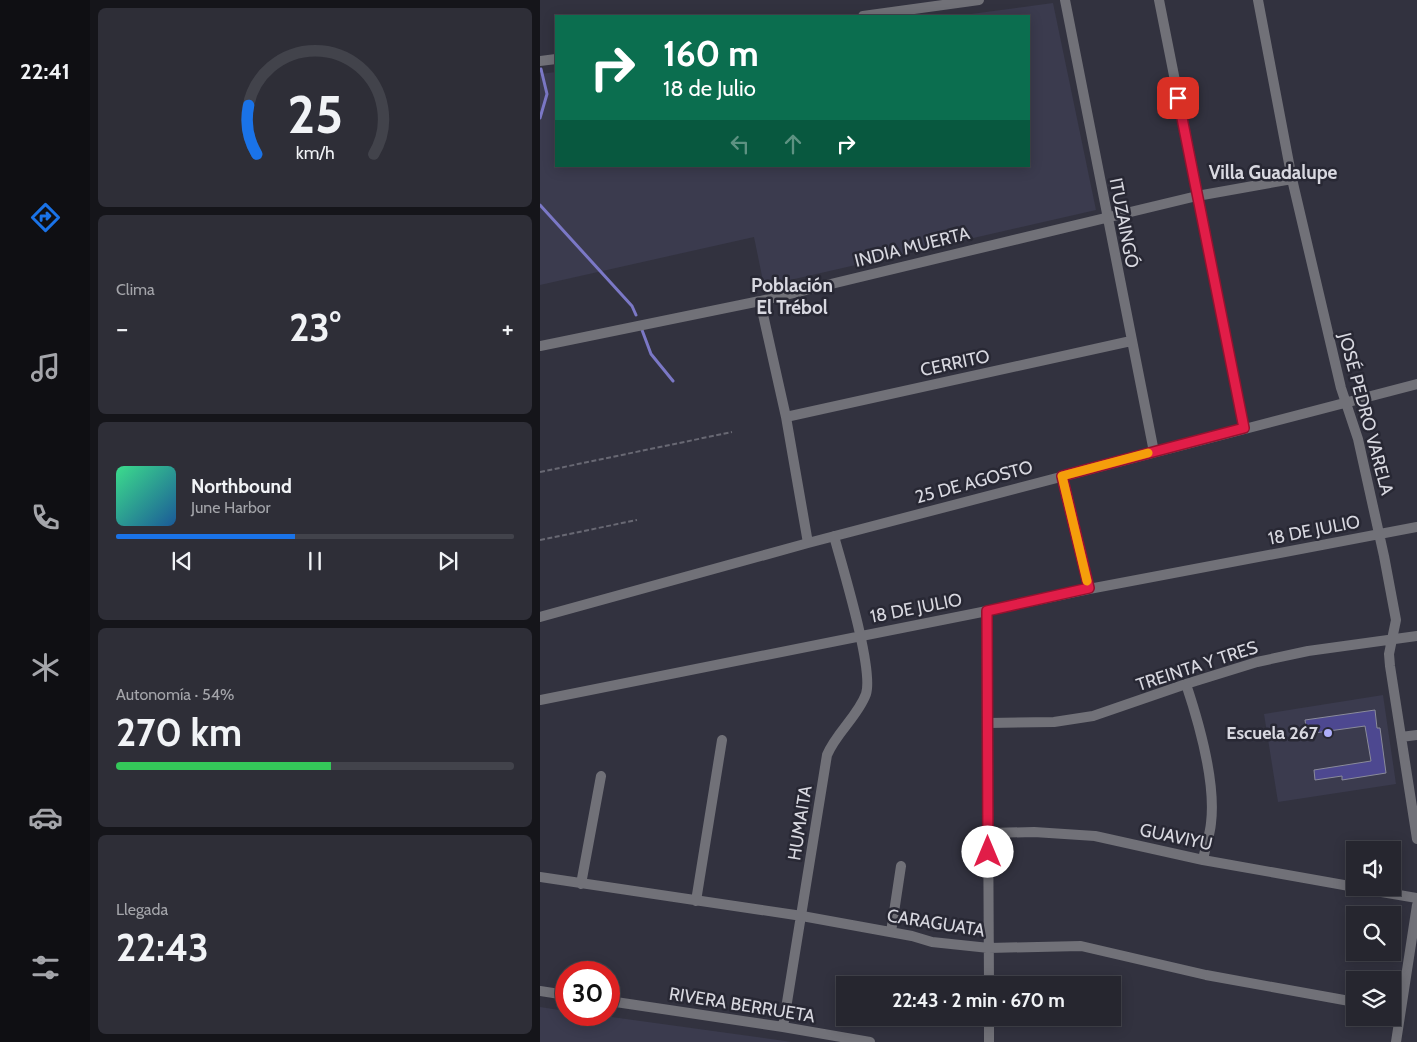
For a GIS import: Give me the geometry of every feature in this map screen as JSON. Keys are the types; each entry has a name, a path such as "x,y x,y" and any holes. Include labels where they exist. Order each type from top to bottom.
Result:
{"street":[{"path":"869,15 979,0"},
{"name":"ITUZAINGÓ","path":"1065,0 1106,216 1154,452"},
{"path":"1159,0 1244,428"},
{"name":"JOSÉ PEDRO VARELA","path":"1258,0 1292,179 1346,403 1358,439 1396,620 1390,654 1390,666 1417,839"},
{"path":"540,61 555,59"},
{"name":"INDIA MUERTA","path":"540,346 760,300 1106,216 1197,196 1292,179"},
{"path":"760,300 786,417 808,543"},
{"name":"CERRITO","path":"786,417 1131,341"},
{"name":"25 DE AGOSTO","path":"540,617 834,536 1417,384"},
{"path":"1062,476 1089,588"},
{"name":"18 DE JULIO","path":"540,700 987,611 1089,588 1417,527"},
{"name":"HUMAITA","path":"783,1027 827,755 832,743 866,694 868,679 860,636 834,536"},
{"path":"987,611 989,976"},
{"name":"TREINTA Y TRES","path":"988,723 1054,722 1093,716 1257,662 1308,651 1393,641 1417,636"},
{"path":"1186,684 1198,720 1209,780 1211,822 1203,860"},
{"path":"1401,737 1417,735"},
{"path":"696,901 722,740"},
{"path":"581,884 601,776"},
{"name":"GUAVIYU","path":"988,833 1034,832 1095,836 1203,860 1346,885"},
{"path":"892,932 900,866"},
{"name":"CARAGUATA","path":"540,878 802,916 892,932 932,942 989,948 1081,946 1206,976 1346,1000"},
{"name":"GUAVIYU","path":"1401,895 1417,898"},
{"path":"1401,984 1417,906"},
{"path":"540,991 555,993"},
{"name":"RIVERA BERRUETA","path":"620,1003 870,1042"},
{"path":"989,1026 989,1042"},
{"path":"1396,1026 1396,1042"}],"path":[{"path":"540,472 732,432"},
{"path":"540,540 637,520"}],"shaded area":[{"path":"1053,3 1096,210 764,286 754,237 540,285 540,74 555,72 555,167 1030,167 1030,15 963,15"},
{"name":"Escuela 267","path":"1383,695 1396,784 1278,802 1264,714"},
{"path":"540,1007 555,1009 555,1026 620,1026 620,1018 792,1042 540,1042"}],"building":[{"path":"1375,710 1377,728 1380,728 1386,773 1342,780 1342,776 1315,780 1314,770 1371,761 1365,726 1307,734 1305,720"}],"waterway":[{"path":"540,118 547,94 541,69"},
{"path":"540,205 632,306 636,315"},
{"path":"642,330 651,354 673,381"}],"slow traffic":[{"path":"1087,581 1062,476 1148,453"}],"place":[{"name":"Escuela 267","path":"1328,733"}],"district":[{"name":"Villa Guadalupe","path":"1273,172"},
{"name":"Población El Trébol","path":"792,296"}],"route":[{"path":"988,852 987,611 1089,588 1062,476 1244,428 1178,98"}]}
